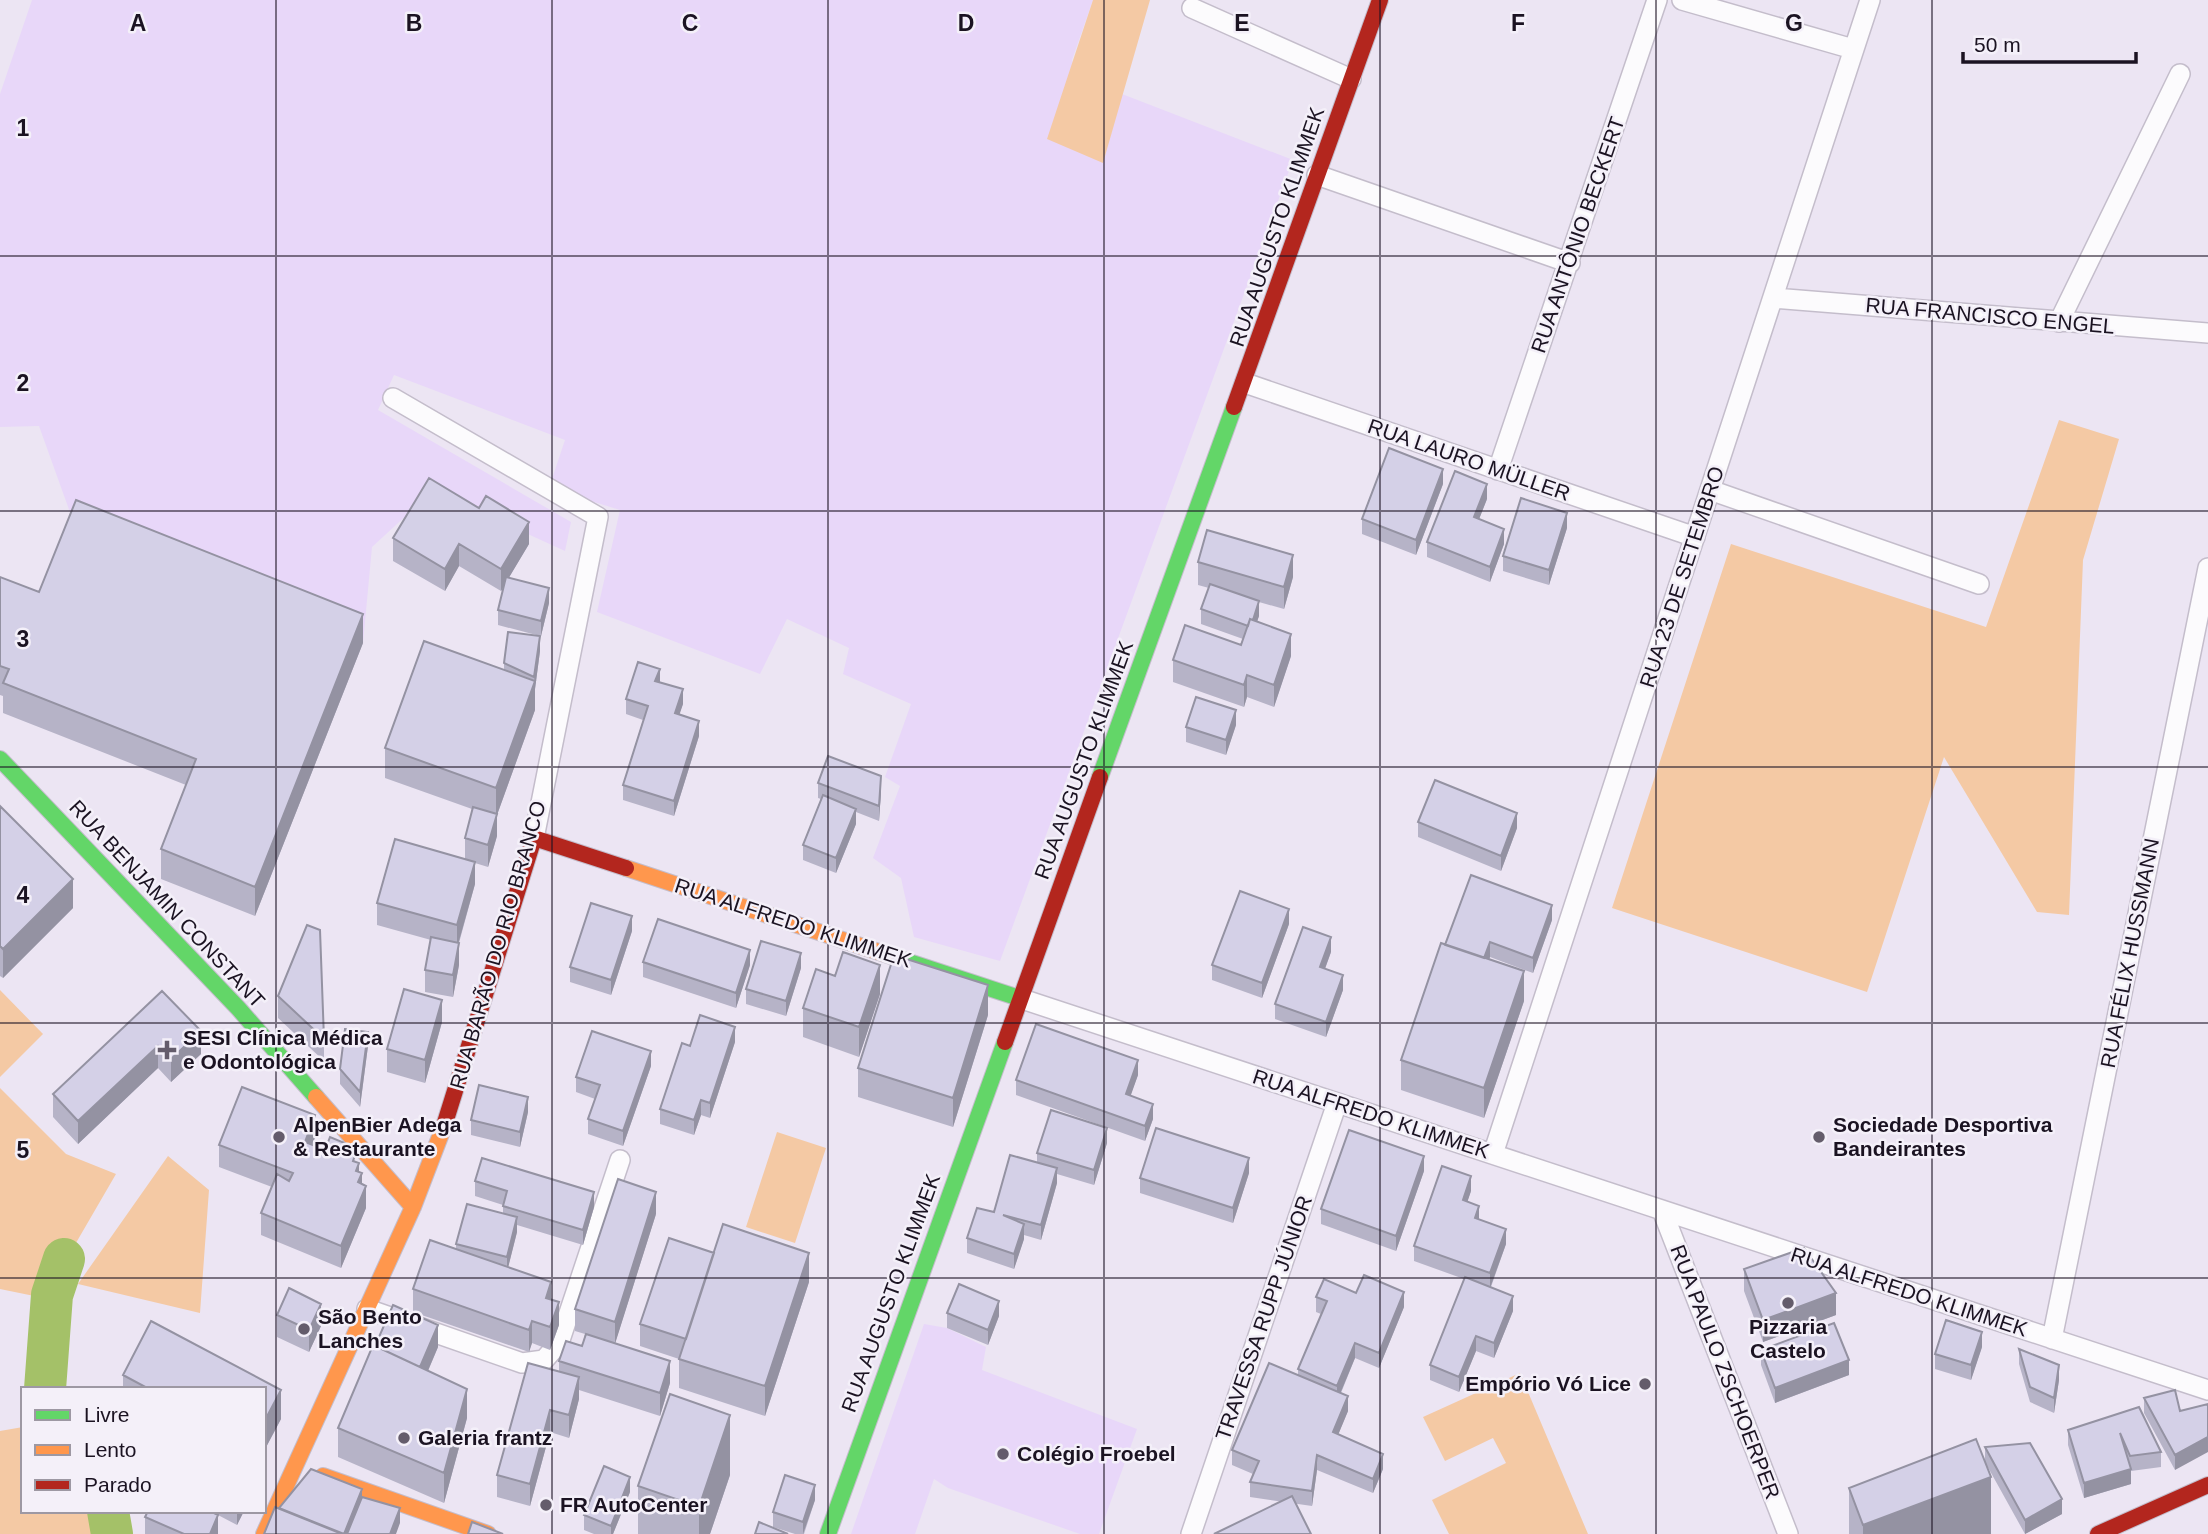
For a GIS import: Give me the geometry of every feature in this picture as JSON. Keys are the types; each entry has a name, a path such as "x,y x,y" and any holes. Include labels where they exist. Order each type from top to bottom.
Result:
{"street":[{"name":"RUA AUGUSTO KLIMMEK","path":"828,1534 1019,998 1245,383 1380,0"},
{"name":"RUA ANTÔNIO BECKERT","path":"1498,470 1657,0"},
{"path":"1682,0 1853,50"},
{"name":"RUA 23 DE SETEMBRO","path":"1493,1154 1870,0"},
{"path":"1192,8 1351,79"},
{"path":"2059,323 2180,74"},
{"path":"1317,175 1570,263"},
{"name":"RUA FRANCISCO ENGEL","path":"1773,298 2208,333"},
{"name":"RUA LAURO MÜLLER","path":"1245,383 1695,537"},
{"name":"RUA BARÃO DO RIO BRANCO","path":"264,1534 413,1207 442,1131 534,838 598,517 393,398"},
{"path":"1710,490 1979,584"},
{"name":"RUA FÉLIX HUSSMANN","path":"2052,1339 2208,568"},
{"name":"RUA BENJAMIN CONSTANT","path":"0,759 238,1009 413,1207"},
{"name":"RUA ALFREDO KLIMMEK","path":"534,838 2208,1390"},
{"name":"TRAVESSA RUPP JÚNIOR","path":"1191,1534 1337,1103"},
{"path":"367,1309 522,1363 544,1360 559,1343 620,1160"},
{"name":"RUA PAULO ZSCHOERPER","path":"1662,1210 1788,1534"},
{"path":"295,1466 488,1534"},
{"path":"2098,1534 2208,1485"}],"shaded area":[{"path":"32,0 1093,0 1072,60 1103,162 1122,94 1293,160 1000,961 914,937 901,878 873,858 900,786 885,777 911,704 843,674 849,648 787,619 760,674 597,612 620,510 549,488 565,440 394,375 378,410 571,522 565,551 433,491 372,547 363,643 76,529 39,426 0,427 0,94"},
{"path":"1093,0 1150,0 1103,163 1047,139"},
{"path":"2059,420 2119,439 2083,560 2069,915 2037,912 1944,757 1867,992 1612,908 1731,544 1986,627"},
{"path":"0,990 43,1034 0,1077"},
{"path":"0,1088 66,1154 116,1174 44,1298 0,1289"},
{"path":"777,1132 826,1148 795,1243 746,1227"},
{"path":"168,1156 209,1190 200,1313 78,1284"},
{"name":"Colégio Froebel","path":"924,1324 947,1328 986,1347 982,1370 1137,1429 1099,1534 1080,1534 948,1488 934,1479 915,1534 851,1534"},
{"path":"1520,1373 1588,1534 1449,1534 1432,1500 1506,1463 1493,1438 1445,1461 1423,1417"},
{"path":"21,1427 21,1513 92,1513 94,1534 0,1534 0,1431"}],"building":[{"path":"1389,448 1443,469 1416,540 1362,519"},
{"path":"1455,471 1487,484 1474,517 1504,529 1490,567 1427,542"},
{"path":"429,478 479,508 486,496 529,522 501,569 459,544 445,569 393,538"},
{"path":"1521,498 1567,513 1549,570 1503,556"},
{"path":"76,500 363,614 255,887 161,849 196,759 3,683 9,669 0,666 0,577 39,592"},
{"path":"1207,530 1293,555 1284,587 1198,562"},
{"path":"506,577 549,588 541,621 498,610"},
{"path":"1210,584 1259,601 1253,620 1250,619 1248,626 1201,609"},
{"path":"1250,619 1291,634 1274,685 1247,675 1244,685 1173,660 1185,625 1241,645"},
{"path":"508,632 540,636 534,677 504,663"},
{"path":"424,641 535,681 496,788 385,748"},
{"path":"638,662 660,669 655,681 683,689 675,713 699,721 674,801 623,785 648,706 626,699"},
{"path":"1196,697 1236,710 1226,740 1186,727"},
{"path":"828,756 881,776 879,806 818,783"},
{"path":"1435,780 1517,813 1501,856 1418,822"},
{"path":"823,795 856,809 836,858 803,845"},
{"path":"0,806 73,879 3,949 0,946"},
{"path":"473,807 497,814 488,845 465,838"},
{"path":"395,839 475,862 457,925 377,903"},
{"path":"1471,875 1552,905 1533,958 1490,942 1484,958 1445,945"},
{"path":"1240,891 1289,909 1262,983 1212,965"},
{"path":"591,903 632,916 611,980 570,967"},
{"path":"658,919 750,950 736,993 643,962"},
{"path":"307,925 320,930 324,1039 278,996"},
{"path":"1303,927 1331,937 1320,967 1343,975 1326,1022 1275,1004"},
{"path":"431,937 459,943 453,975 425,970"},
{"path":"761,941 801,953 786,1001 746,989"},
{"path":"1441,943 1524,971 1484,1088 1401,1060"},
{"path":"843,952 880,965 859,1027 803,1008 816,969 835,976"},
{"path":"894,955 988,985 953,1098 858,1068"},
{"path":"404,989 442,1000 425,1060 387,1049"},
{"path":"162,991 201,1031 171,1059 158,1046 78,1121 53,1094"},
{"path":"700,1015 735,1027 710,1103 701,1100 694,1120 660,1109 682,1043 690,1046"},
{"path":"1036,1024 1138,1060 1126,1094 1153,1104 1145,1126 1016,1080"},
{"path":"345,1029 368,1032 360,1092 340,1069"},
{"path":"592,1031 651,1051 623,1131 588,1119 600,1085 576,1077"},
{"path":"479,1085 528,1097 520,1132 471,1120"},
{"path":"242,1087 315,1115 305,1142 325,1150 330,1137 347,1144 344,1151 355,1155 353,1161 359,1163 356,1171 362,1173 358,1182 366,1186 341,1246 261,1213 277,1174 289,1181 293,1173 219,1145"},
{"path":"1051,1110 1107,1128 1094,1170 1037,1153"},
{"path":"1156,1128 1249,1158 1233,1208 1140,1178"},
{"path":"1349,1130 1424,1156 1396,1236 1321,1209"},
{"path":"1010,1155 1057,1168 1041,1225 1003,1215 1024,1224 1014,1254 967,1238 977,1208 994,1212"},
{"path":"482,1158 594,1192 583,1230 503,1206 507,1191 475,1181"},
{"path":"1442,1166 1471,1176 1463,1200 1479,1206 1475,1218 1506,1229 1490,1273 1414,1246"},
{"path":"618,1179 656,1192 615,1322 575,1309"},
{"path":"467,1204 517,1217 507,1257 456,1244"},
{"path":"723,1224 809,1253 765,1386 679,1359"},
{"path":"669,1238 714,1253 686,1339 640,1324"},
{"path":"430,1240 551,1282 546,1298 559,1302 550,1327 532,1321 529,1330 413,1289"},
{"path":"1804,1248 1836,1293 1763,1320 1744,1269"},
{"path":"1364,1275 1404,1292 1379,1353 1355,1343 1337,1386 1298,1369 1327,1301 1316,1297 1324,1279 1356,1293"},
{"path":"1465,1277 1513,1296 1494,1343 1476,1336 1459,1377 1430,1365"},
{"path":"959,1284 999,1301 988,1330 947,1313"},
{"path":"289,1288 321,1304 309,1330 277,1315"},
{"path":"393,1305 438,1325 420,1367 375,1346"},
{"path":"1946,1320 1982,1332 1971,1365 1935,1354"},
{"path":"151,1321 281,1390 266,1418 266,1387 145,1387 123,1375"},
{"path":"1834,1323 1849,1360 1775,1388 1761,1350"},
{"path":"586,1334 670,1361 660,1393 559,1361 566,1341 582,1346"},
{"name":"Galeria frantz","path":"373,1345 467,1389 444,1473 338,1428"},
{"path":"2019,1349 2059,1365 2054,1398 2030,1387"},
{"path":"528,1363 579,1377 569,1415 550,1410 530,1484 497,1475"},
{"path":"1269,1363 1348,1396 1333,1432 1383,1454 1373,1479 1317,1455 1312,1491 1250,1482 1259,1461 1232,1450"},
{"path":"2175,1390 2180,1411 2208,1404 2208,1437 2175,1455 2144,1398"},
{"path":"670,1394 730,1415 699,1507 638,1486"},
{"path":"2139,1407 2161,1452 2130,1456 2120,1433 2131,1469 2084,1483 2068,1430"},
{"path":"1976,1439 1991,1477 1863,1525 1849,1488"},
{"path":"2030,1443 2062,1499 2025,1520 1985,1447"},
{"path":"604,1466 630,1477 611,1526 584,1515"},
{"path":"311,1469 362,1489 344,1534 279,1508"},
{"path":"785,1475 815,1485 803,1522 773,1512"},
{"path":"1292,1496 1311,1534 1214,1534"},
{"path":"362,1497 400,1508 390,1534 347,1534"},
{"path":"275,1507 342,1534 264,1534"},
{"path":"147,1513 218,1515 210,1534 184,1534 145,1517"},
{"path":"472,1522 503,1534 468,1534"},
{"path":"759,1522 788,1534 755,1534"}],"waterway":[{"path":"45,1387 52,1295 64,1259"},
{"path":"108,1513 112,1534"}],"traffic: fast":[{"path":"1100,777 1234,407"},
{"path":"0,759 238,1008 316,1097"},
{"path":"894,957 1019,998"},
{"path":"828,1534 1005,1042"}],"traffic: slow":[{"path":"626,868 894,957"},
{"path":"316,1097 413,1207"},
{"path":"264,1534 413,1207 444,1126"},
{"path":"323,1476 488,1534"}],"traffic: jam":[{"path":"1234,407 1380,0"},
{"path":"1005,1042 1100,777"},
{"path":"444,1126 534,838 626,868"},
{"path":"2098,1534 2208,1485"}],"place":[{"name":"SESI Clínica Médica e Odontológica","path":"167,1050"},
{"name":"AlpenBier Adega & Restaurante","path":"279,1137"},
{"name":"Sociedade Desportiva Bandeirantes","path":"1819,1137"},
{"name":"Pizzaria Castelo","path":"1788,1303"},
{"name":"São Bento Lanches","path":"304,1329"},
{"name":"Empório Vó Lice","path":"1645,1384"},
{"name":"Galeria frantz","path":"404,1438"},
{"name":"Colégio Froebel","path":"1003,1454"},
{"name":"FR AutoCenter","path":"546,1505"}]}
